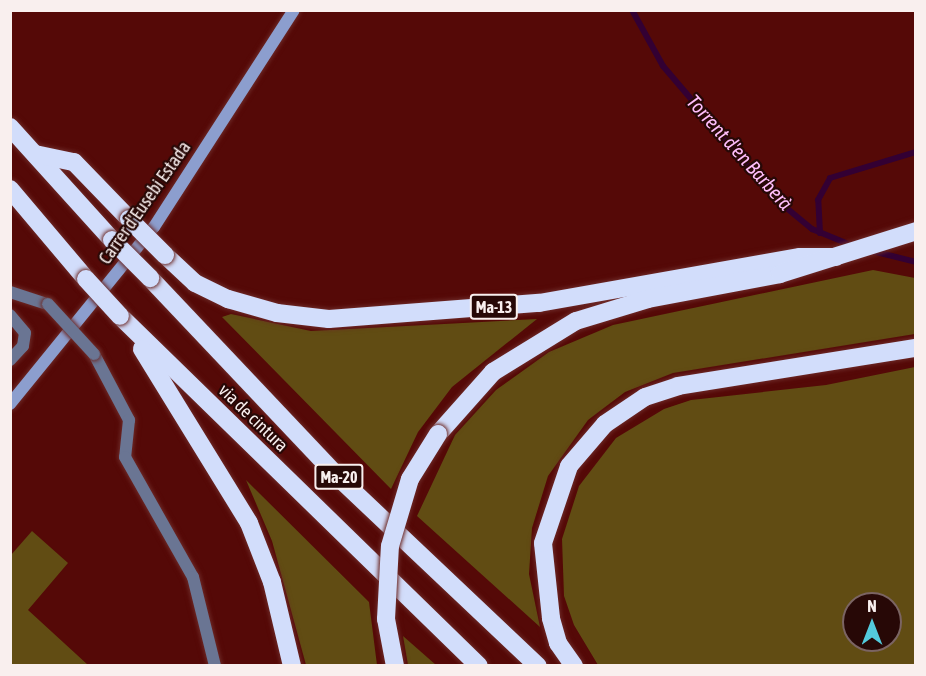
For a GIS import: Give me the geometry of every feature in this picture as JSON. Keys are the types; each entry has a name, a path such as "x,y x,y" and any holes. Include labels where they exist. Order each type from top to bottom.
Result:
{"highway":[{"name":"Ma-20","path":"10,127 35,154"},
{"name":"Ma-13","path":"35,154 74,162 195,283 228,299 277,313 329,319 539,303 800,257 836,257 894,240 915,231"},
{"name":"via de cintura","path":"35,154 112,240 330,469 538,666"},
{"name":"via de cintura","path":"10,189 124,321 479,666"},
{"path":"394,666 386,619 390,546 410,479 438,434 493,372 576,321 836,257"},
{"path":"124,321 249,523 272,582 292,666"},
{"path":"574,666 558,643 551,618 543,543 569,466 605,424 645,397 678,386 915,348"}],"main road":[{"name":"Carrer d'Eusebi Estada","path":"10,404 154,227 294,10"}],"street":[{"path":"10,292 48,304 94,354 129,420 125,456 193,577 215,666"},
{"path":"10,315 25,333 23,346 10,360"}],"shaded area":[{"path":"873,270 915,278 915,334 673,373 625,392 588,420 548,476 532,528 529,574 540,627 417,516 455,435 496,390 549,352 613,325"},
{"path":"231,314 311,331 537,319 452,387 418,432 391,489 222,317"},
{"path":"915,367 915,665 598,665 574,625 564,596 562,539 579,486 616,438 664,409 691,400 826,385"},
{"path":"246,480 369,602 377,665 306,665 272,541"},
{"path":"32,531 68,563 28,610 88,665 11,664 11,555"},
{"path":"403,636 436,665 408,665"}],"waterway":[{"name":"Torrent d'en Barberà","path":"632,10 663,66 778,201 812,229 853,246"},
{"path":"820,233 818,200 830,178 916,152"},
{"name":"Torrent d'en Barberà","path":"872,251 916,262"}]}
